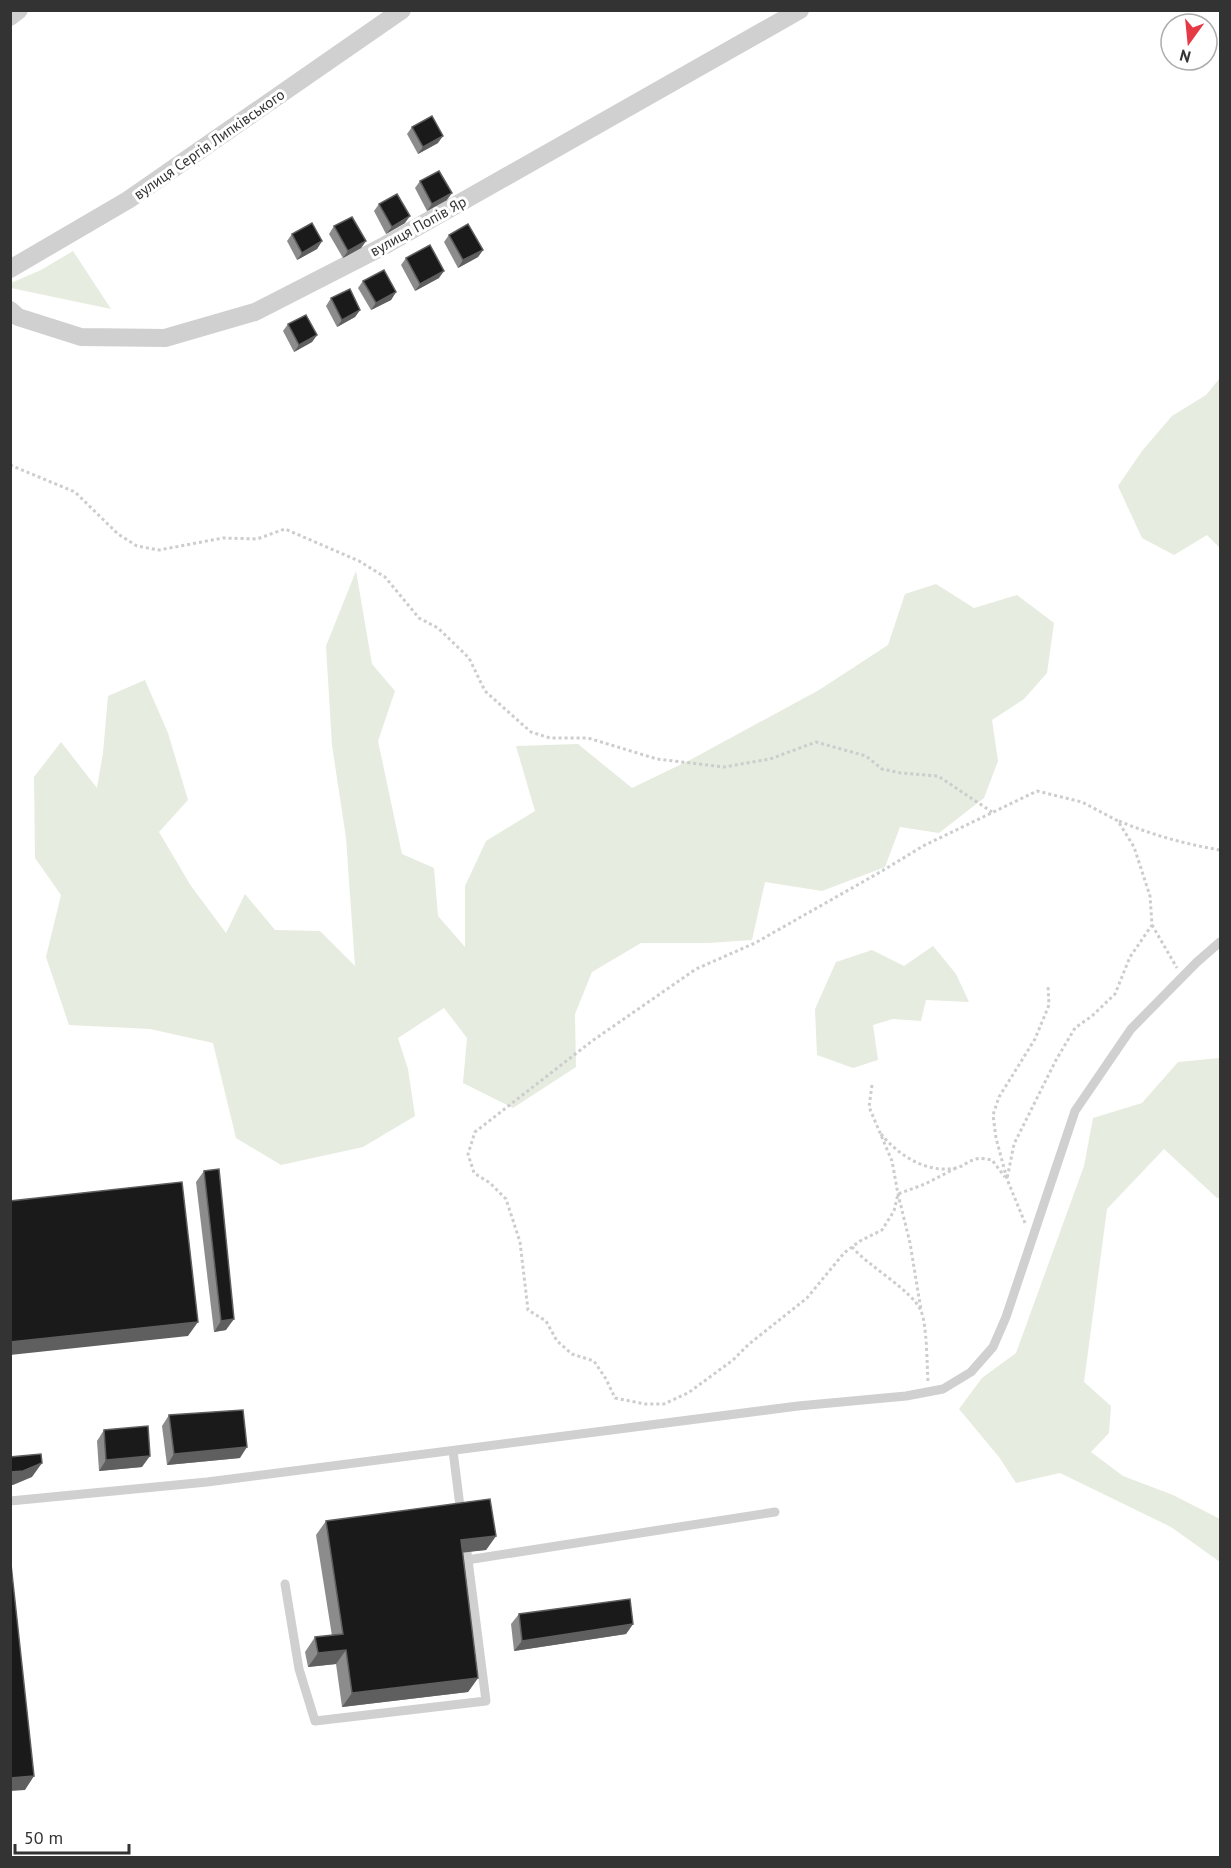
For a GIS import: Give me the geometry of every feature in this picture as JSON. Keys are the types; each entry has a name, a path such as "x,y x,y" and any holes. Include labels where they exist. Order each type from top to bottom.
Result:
{"street":[{"path":"10,17 19,10"},
{"name":"вулиця Сергія Липківського","path":"10,269 129,200 402,10"},
{"name":"вулиця Попів Яр","path":"10,310 18,317 81,337 165,338 255,312 382,247 800,10"}],"lane":[{"path":"10,1501 207,1482 943,1389 971,1372 993,1347 1006,1317 1075,1111 1131,1029 1182,977 1221,942"},
{"path":"453,1451 462,1516"},
{"path":"285,1584 299,1669 315,1721 486,1701 467,1556 775,1512"}],"path":[{"path":"10,465 75,492 118,534 137,546 159,550 223,538 257,539 285,529 359,561 385,577 419,618 438,628 469,658 485,691 531,732 550,738 588,738 657,759 723,767 770,759 816,742 866,756 882,769 938,776 992,812"},
{"path":"898,1194 894,1211 882,1230 844,1253 807,1298 748,1344 733,1360 688,1393 664,1404 645,1404 615,1398 594,1361 573,1354 557,1341 546,1321 528,1310 520,1242 506,1199 490,1183 474,1173 468,1154 475,1132 592,1041 696,969 755,943 923,846 1037,791 1083,802 1149,833 1221,850"},
{"path":"1118,820 1134,847 1141,867 1150,896 1152,925 1182,977"},
{"path":"1007,1179 1014,1144 1056,1060 1076,1028 1114,994 1130,957 1152,925"},
{"path":"1031,1244 1026,1225 1007,1179 996,1137 993,1114 999,1097 1035,1039 1049,1005 1048,986"},
{"path":"872,1085 869,1107 892,1161 910,1243 921,1310 929,1392"},
{"path":"878,1131 892,1148 912,1161 935,1168 956,1168"},
{"path":"898,1194 925,1184 976,1158 992,1160 1007,1179"},
{"path":"852,1247 905,1292 921,1310"}],"shaded area":[{"path":"73,251 111,309 11,288 11,283 41,270"},
{"path":"1220,378 1220,548 1207,535 1174,555 1142,538 1118,486 1142,451 1172,416 1206,395"},
{"path":"356,571 372,664 395,691 378,741 402,854 434,868 438,916 465,947 465,886 486,841 535,811 516,746 578,744 632,788 690,760 819,690 888,645 905,594 936,584 974,608 1017,595 1054,623 1047,673 1024,699 992,720 998,761 984,798 939,833 900,827 885,867 822,891 765,882 752,940 708,943 641,943 592,972 575,1014 576,1067 513,1108 463,1083 467,1038 444,1008 398,1038 408,1069 415,1116 363,1147 281,1165 236,1138 213,1043 150,1029 69,1025 46,957 61,895 35,858 34,777 61,742 97,788 103,753 108,696 145,680 168,733 188,800 159,832 191,886 226,933 245,894 275,930 320,931 355,966 346,838 332,745 326,646"},
{"path":"933,946 956,974 969,1002 926,1000 921,1021 893,1019 873,1025 878,1060 853,1068 817,1055 815,1009 836,962 872,950 904,966"},
{"path":"1220,1058 1220,1198 1217,1198 1164,1149 1107,1209 1084,1382 1111,1406 1109,1433 1091,1452 1123,1476 1173,1495 1220,1519 1220,1562 1171,1527 1060,1473 1016,1483 999,1457 959,1409 982,1378 1016,1353 1084,1166 1093,1118 1142,1103 1178,1062"}],"building":[{"path":"432,116 443,136 423,147 412,127"},
{"path":"439,171 452,193 432,204 420,181"},
{"path":"397,194 410,216 392,227 379,204"},
{"path":"352,217 366,241 348,251 334,226"},
{"path":"312,223 322,241 302,253 292,234"},
{"path":"468,224 483,250 463,260 449,235"},
{"path":"430,245 444,271 420,284 406,258"},
{"path":"384,270 396,292 376,303 363,281"},
{"path":"350,289 360,310 342,320 331,298"},
{"path":"306,315 317,335 299,345 288,324"},
{"path":"219,1169 234,1319 221,1321 204,1171"},
{"path":"182,1182 198,1322 10,1342 10,1201"},
{"path":"243,1410 247,1447 174,1454 169,1415"},
{"path":"148,1426 150,1456 106,1460 104,1430"},
{"path":"41,1454 42,1463 23,1471 10,1472 10,1457"},
{"path":"490,1499 496,1536 461,1540 478,1678 352,1693 346,1650 318,1653 315,1637 343,1634 326,1521"},
{"path":"10,1555 34,1776 10,1778"},
{"path":"630,1599 633,1624 522,1641 519,1614"}]}
